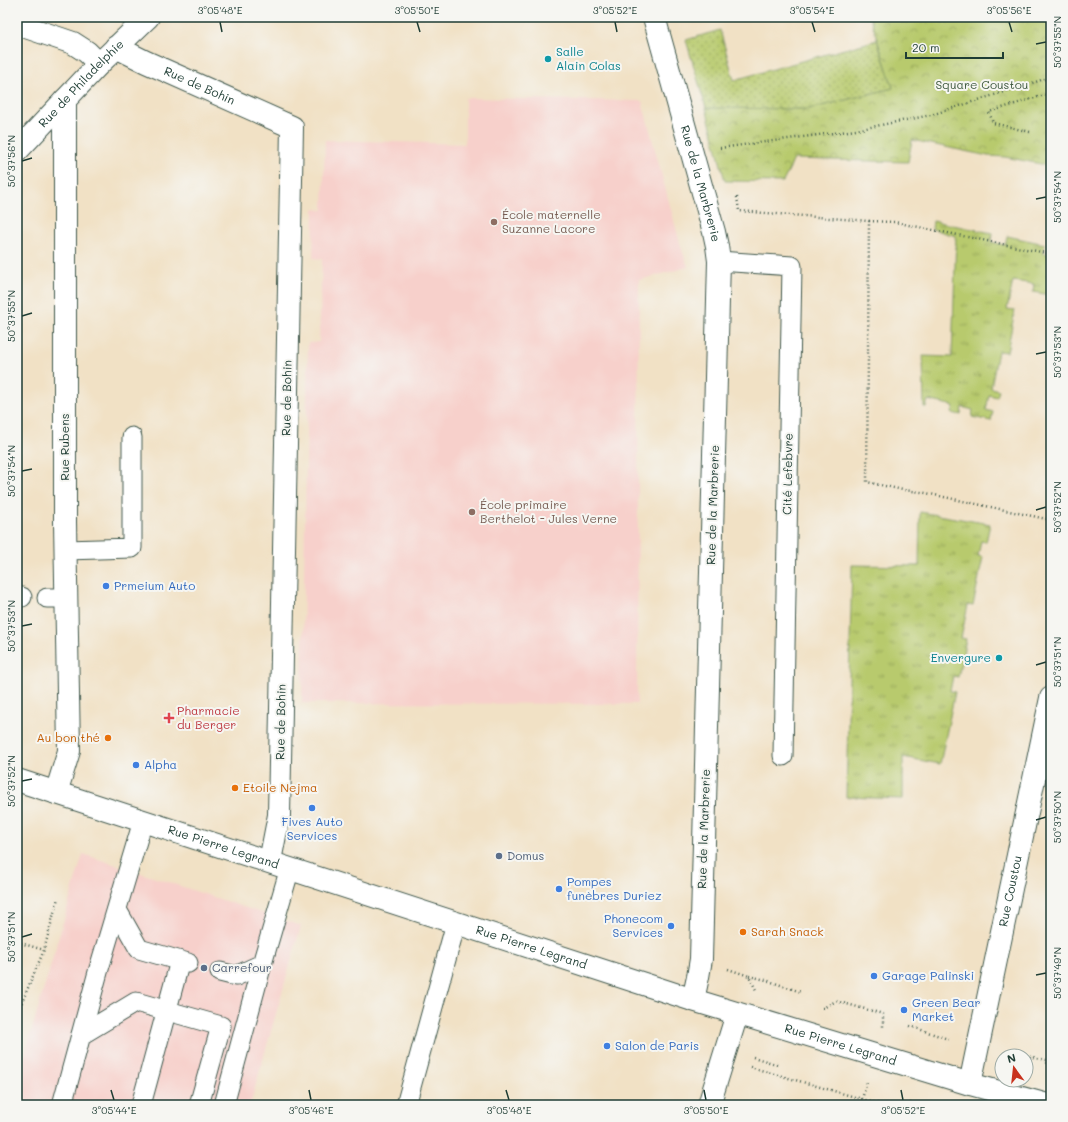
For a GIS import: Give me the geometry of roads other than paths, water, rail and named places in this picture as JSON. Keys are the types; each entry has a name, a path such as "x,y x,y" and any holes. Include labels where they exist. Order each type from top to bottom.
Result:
{"street":[{"name":"Rue de Philadelphie","path":"17,151 99,64 148,17"},
{"name":"Rue de la Marbrerie","path":"654,17 714,232 719,261 701,959 693,1000"},
{"path":"17,24 72,43 87,52 99,64"},
{"name":"Rue de Bohin","path":"116,47 146,62 292,127 279,815 280,865"},
{"name":"Rue Rubens","path":"56,793 69,750 57,598 66,550 65,100"},
{"name":"Rue Coustou","path":"970,1084 1051,698"},
{"name":"Rue Pierre Legrand","path":"17,780 737,1014 970,1084 1048,1105"},
{"path":"709,1105 737,1014"}],"lane":[{"name":"Cité Lefebvre","path":"719,261 792,266 783,756"},
{"path":"66,550 132,548 132,437"},
{"path":"62,1105 98,972 143,821"},
{"path":"224,1105 262,964 280,865"},
{"path":"117,910 139,949 184,962 166,1010 141,1105"},
{"path":"406,1105 456,923"},
{"path":"220,972 236,976 262,964"},
{"path":"81,1035 136,1002 221,1026 199,1105"}],"place":[{"name":"Salle Alain Colas","path":"548,59"},
{"name":"École maternelle Suzanne Lacore","path":"494,222"},
{"name":"École primaire Berthelot - Jules Verne","path":"472,512"},
{"name":"Prmeium Auto","path":"106,586"},
{"name":"Envergure","path":"999,658"},
{"name":"Pharmacie du Berger","path":"169,718"},
{"name":"Au bon thé","path":"108,738"},
{"name":"Alpha","path":"136,765"},
{"name":"Etoile Nejma","path":"235,788"},
{"name":"Fives Auto Services","path":"312,808"},
{"name":"Domus","path":"499,856"},
{"name":"Pompes funèbres Duriez","path":"559,889"},
{"name":"Phonecom Services","path":"671,926"},
{"name":"Sarah Snack","path":"743,932"},
{"name":"Carrefour","path":"204,968"},
{"name":"Garage Palinski","path":"874,976"},
{"name":"Green Bear Market","path":"904,1010"},
{"name":"Salon de Paris","path":"607,1046"}],"park label":[{"name":"Square Coustou","path":"982,85"}]}
